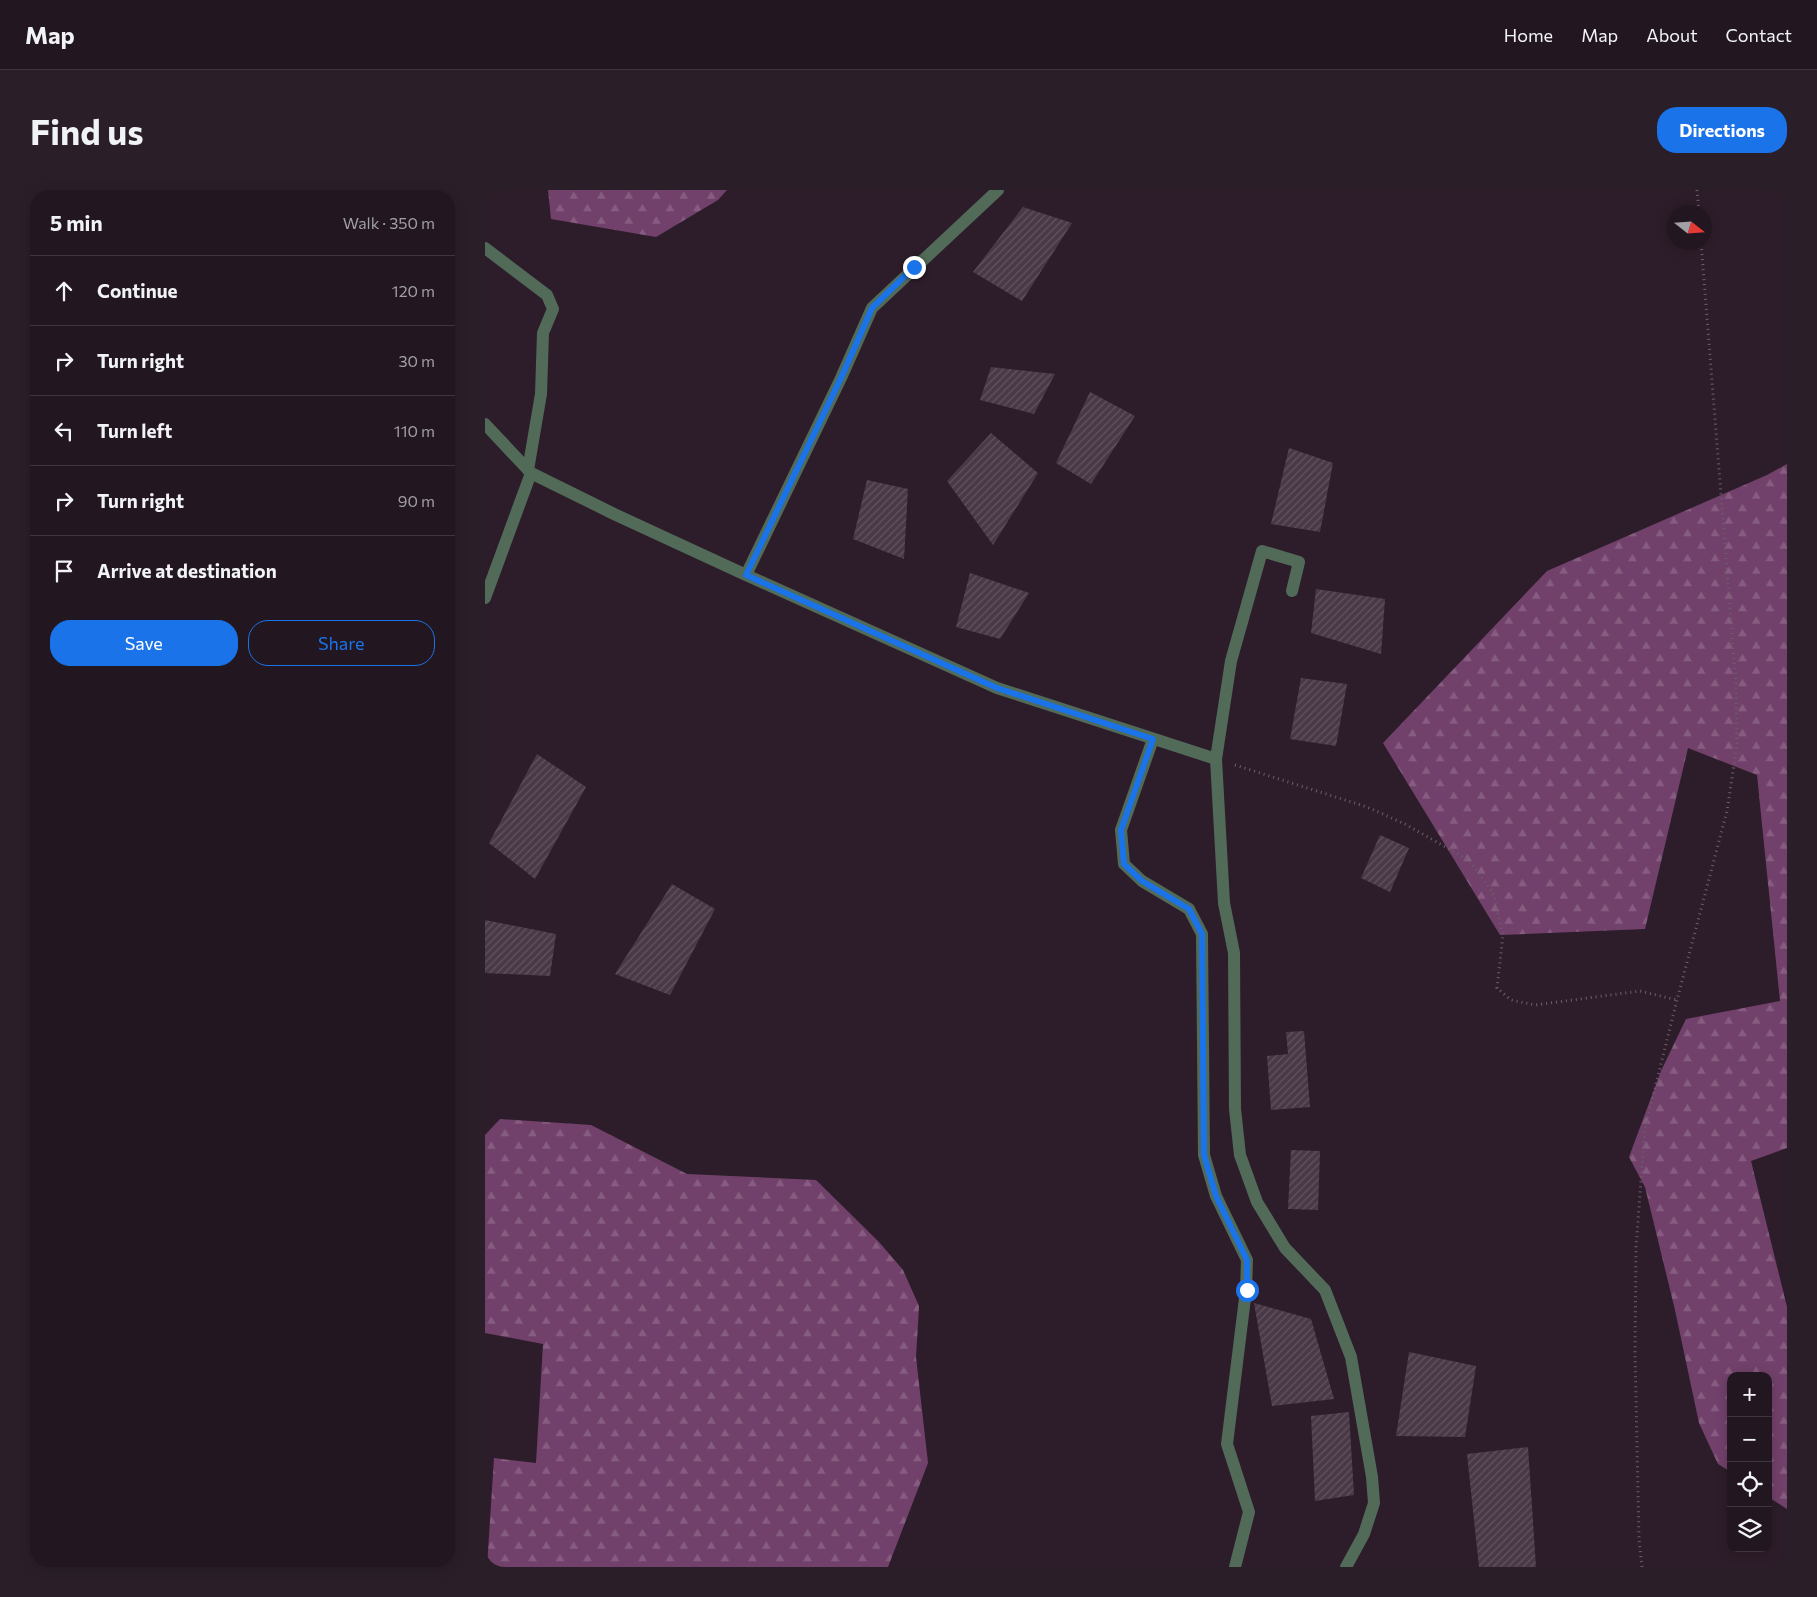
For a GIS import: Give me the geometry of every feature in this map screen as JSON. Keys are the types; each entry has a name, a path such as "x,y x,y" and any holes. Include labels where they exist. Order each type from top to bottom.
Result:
{"street":[{"path":"746,575 841,378 872,308 998,190"},
{"path":"485,248 547,295 553,309 543,333 541,394 529,471 485,598"},
{"path":"485,424 529,471 614,514 746,575 997,688 1216,759"},
{"path":"1292,591 1299,562 1262,551 1231,661 1216,759 1223,903 1234,953 1235,1109 1240,1155 1257,1202 1285,1248 1325,1290 1351,1357 1372,1477 1374,1503 1364,1534 1346,1567"},
{"path":"1153,739 1121,830 1124,864 1142,881 1189,909 1202,934 1204,1155 1216,1196 1247,1260 1247,1290 1227,1444 1249,1512 1235,1567"}],"path":[{"path":"1697,190 1698,205"},
{"path":"1642,1567 1639,1538 1635,1352 1636,1247 1645,1128 1727,811 1737,745 1736,684 1702,250"},
{"path":"1216,759 1367,807 1405,824 1470,861 1493,893 1503,935 1497,988 1511,1000 1535,1004 1640,991 1677,1000"}],"green space":[{"path":"548,190 727,190 718,200 656,237 551,219"},
{"path":"1787,464 1787,1148 1751,1161 1787,1307 1787,1509 1772,1500 1772,1372 1727,1372 1727,1470 1718,1464 1699,1423 1675,1310 1645,1187 1629,1157 1661,1071 1686,1019 1780,1001 1757,775 1688,748 1645,929 1500,935 1383,743 1547,571 1767,475"},
{"path":"500,1119 591,1125 687,1174 816,1180 879,1242 903,1270 919,1306 916,1357 928,1463 888,1567 487,1567 494,1458 536,1463 543,1344 485,1333 485,1135"}],"building":[{"path":"1023,207 1072,223 1022,301 973,272"},
{"path":"991,367 1055,374 1034,414 980,400"},
{"path":"1090,392 1135,416 1091,484 1056,463"},
{"path":"991,433 1038,473 993,545 947,481"},
{"path":"1289,448 1333,463 1320,532 1271,524"},
{"path":"867,480 908,489 904,559 853,539"},
{"path":"970,573 1029,593 1000,639 956,627"},
{"path":"1316,589 1385,599 1381,654 1311,633"},
{"path":"1301,678 1347,684 1336,746 1290,739"},
{"path":"537,754 586,787 535,879 489,843"},
{"path":"1380,835 1409,848 1390,892 1361,878"},
{"path":"672,884 715,909 670,995 615,974"},
{"path":"485,920 556,934 550,976 485,973"},
{"path":"1304,1031 1310,1107 1271,1110 1267,1056 1288,1054 1286,1032"},
{"path":"1291,1150 1320,1151 1318,1210 1288,1209"},
{"path":"1254,1303 1311,1319 1334,1399 1272,1406"},
{"path":"1409,1352 1476,1366 1465,1437 1396,1436"},
{"path":"1349,1412 1354,1495 1315,1501 1311,1416"},
{"path":"1528,1447 1536,1567 1479,1567 1467,1454"}],"route":[{"path":"914,267 872,308 841,378 746,575 997,688 1153,739 1121,830 1124,864 1142,881 1189,909 1202,934 1204,1155 1216,1196 1247,1260 1247,1290"}]}
